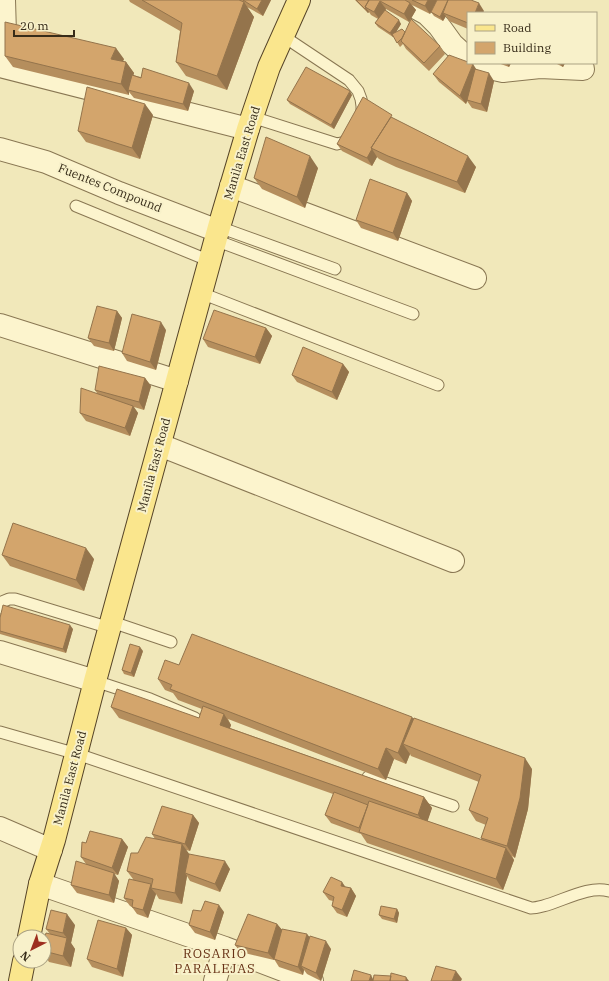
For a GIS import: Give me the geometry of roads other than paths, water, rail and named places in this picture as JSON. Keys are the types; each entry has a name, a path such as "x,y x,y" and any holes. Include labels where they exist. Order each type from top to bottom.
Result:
{"main road":[{"name":"Manila East Road","path":"31,929 40,884 51,850 72,767 77,754 231,186 269,67 299,0"},
{"path":"20,981 22,969"}],"street":[{"path":"4,0 3,67 250,123"},
{"path":"402,0 427,14 439,26 452,44 467,58"},
{"path":"479,64 485,67 504,71 540,67 583,69"},
{"name":"Fuentes Compound","path":"0,149 46,162 120,193 216,240"},
{"path":"231,186 475,278"},
{"path":"0,325 177,381"},
{"path":"160,445 453,560"},
{"path":"0,652 96,681"},
{"path":"0,828 51,850"},
{"path":"40,884 225,948 312,981"},
{"path":"215,981 225,948"}],"lane":[{"path":"250,123 337,144 345,142 349,138 361,115 362,106 358,91 349,80 283,36"},
{"path":"76,206 336,269"},
{"path":"216,240 413,314"},
{"path":"201,293 438,385"},
{"path":"0,608 2,602 9,599 171,642"},
{"path":"96,681 150,699 201,720"},
{"path":"0,732 77,754 531,908 542,907 591,890 603,889 609,891"},
{"path":"356,773 453,806"}],"district":[{"name":"ROSARIO PARALEJAS","path":"215,960"}]}
